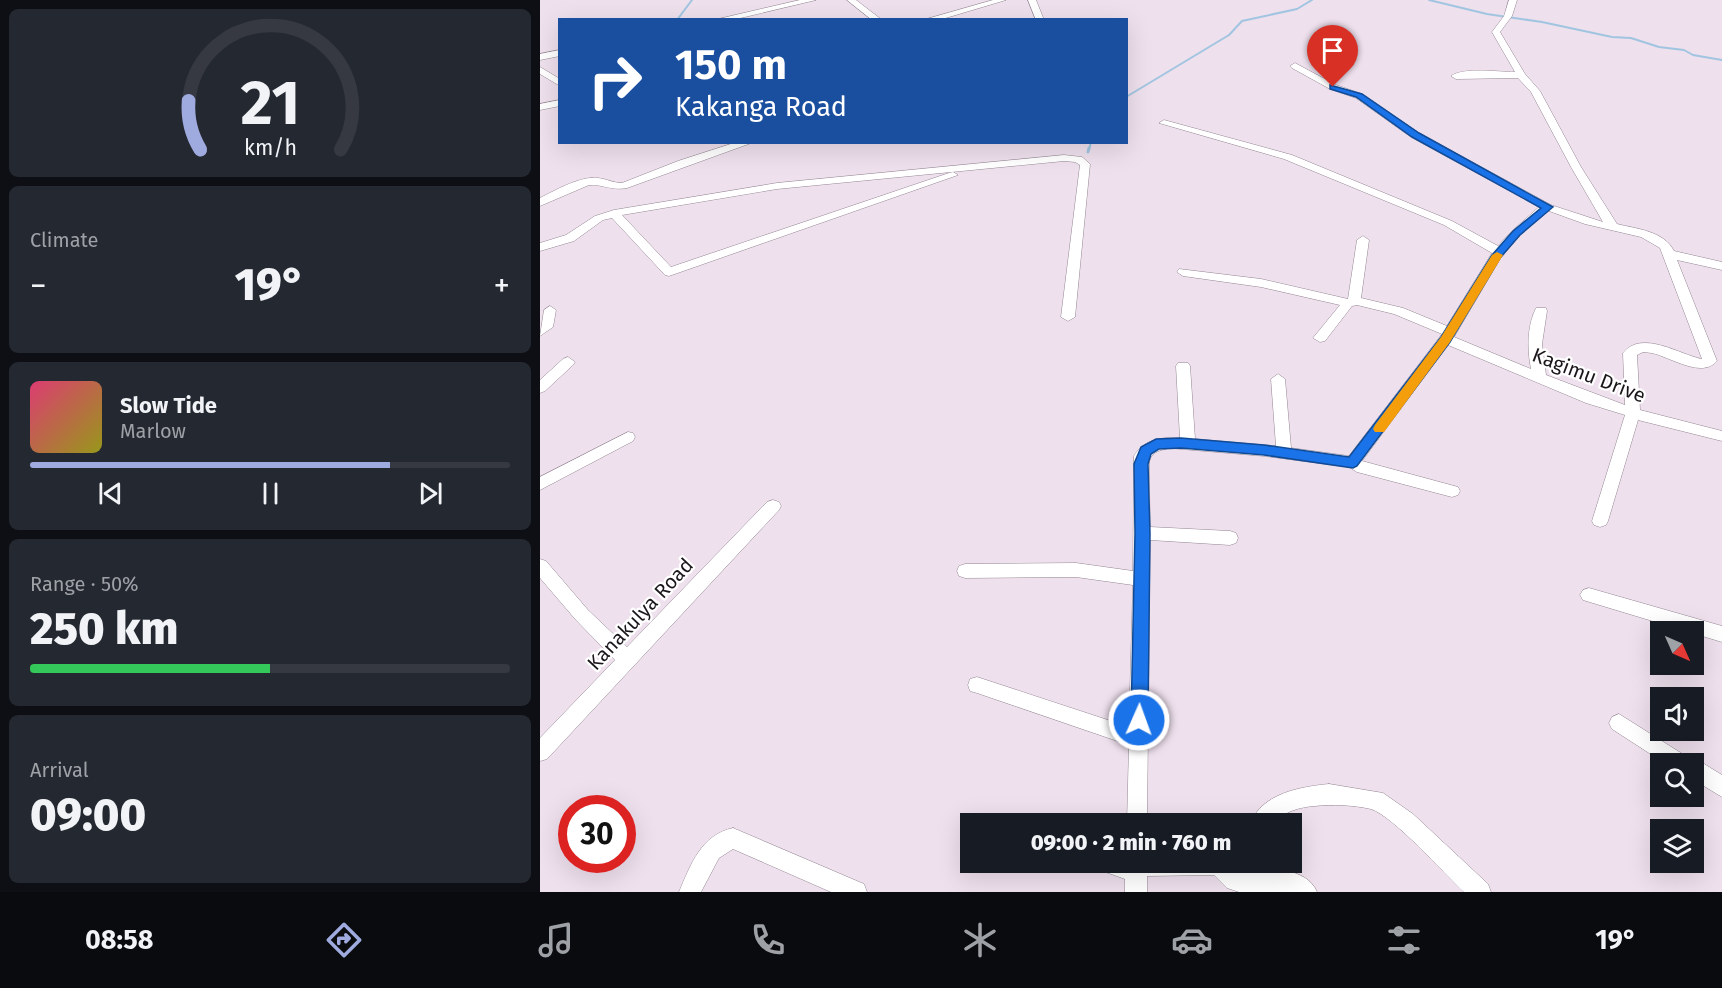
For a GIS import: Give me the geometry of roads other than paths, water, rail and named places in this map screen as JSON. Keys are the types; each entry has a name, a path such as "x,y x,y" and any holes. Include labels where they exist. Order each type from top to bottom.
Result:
{"street":[{"path":"727,18 812,0"},
{"path":"851,0 875,18"},
{"path":"934,18 1002,0"},
{"path":"1032,0 1039,18"},
{"path":"1513,0 1508,16 1496,32 1521,75 1535,91 1576,167 1613,228"},
{"path":"540,57 558,52"},
{"path":"1295,66 1333,87 1359,96 1415,135 1547,207 1589,222 1650,236 1665,246 1710,361 1704,364 1698,363 1645,346 1636,347 1629,357 1634,413 1600,521"},
{"path":"540,70 558,82"},
{"path":"1456,76 1521,75"},
{"path":"540,107 558,103"},
{"path":"1164,123 1288,157 1448,223 1500,252"},
{"path":"540,203 587,182 598,181 610,186 623,186 743,144"},
{"path":"540,247 570,238 599,218 614,213 808,182 1064,158 1078,159 1085,164 1068,316"},
{"path":"614,213 669,272 973,168"},
{"path":"1353,462 1448,336 1472,293 1500,252 1516,233 1547,207"},
{"path":"1320,339 1351,302 1363,240"},
{"path":"1669,254 1722,266"},
{"name":"Kagimu Drive","path":"1183,272 1261,284 1410,315 1448,336 1539,377 1634,413 1722,436"},
{"path":"540,332 546,327 550,310"},
{"path":"1539,377 1534,360 1534,348 1535,330 1541,312"},
{"path":"540,388 568,362"},
{"path":"1183,366 1188,444"},
{"path":"1278,379 1284,453"},
{"path":"540,484 628,437"},
{"path":"1137,813 1142,456 1150,447 1156,444 1188,444 1353,462 1357,466 1452,491"},
{"name":"Kanakulya Road","path":"540,752 773,506"},
{"path":"1142,533 1230,538"},
{"path":"540,566 582,615 628,660"},
{"path":"965,571 1076,570 1142,579"},
{"path":"1589,595 1722,634"},
{"path":"977,685 1138,739"},
{"path":"1619,723 1667,753"},
{"path":"1704,775 1722,787"},
{"path":"1270,813 1273,809 1302,797 1329,794 1376,800 1406,821 1480,892"},
{"path":"690,892 709,856 726,838 733,838 855,892"},
{"path":"1228,873 1235,880 1245,883 1258,880 1289,882 1306,892"}],"waterway":[{"path":"678,18 692,0"},
{"path":"1128,96 1229,35 1242,21 1297,9 1312,0"},
{"path":"1429,0 1487,14 1542,22 1612,37 1631,38 1659,47 1684,50 1693,55 1722,60"},
{"path":"1089,150 1090,144"},
{"path":"1088,152 1089,148"}]}
